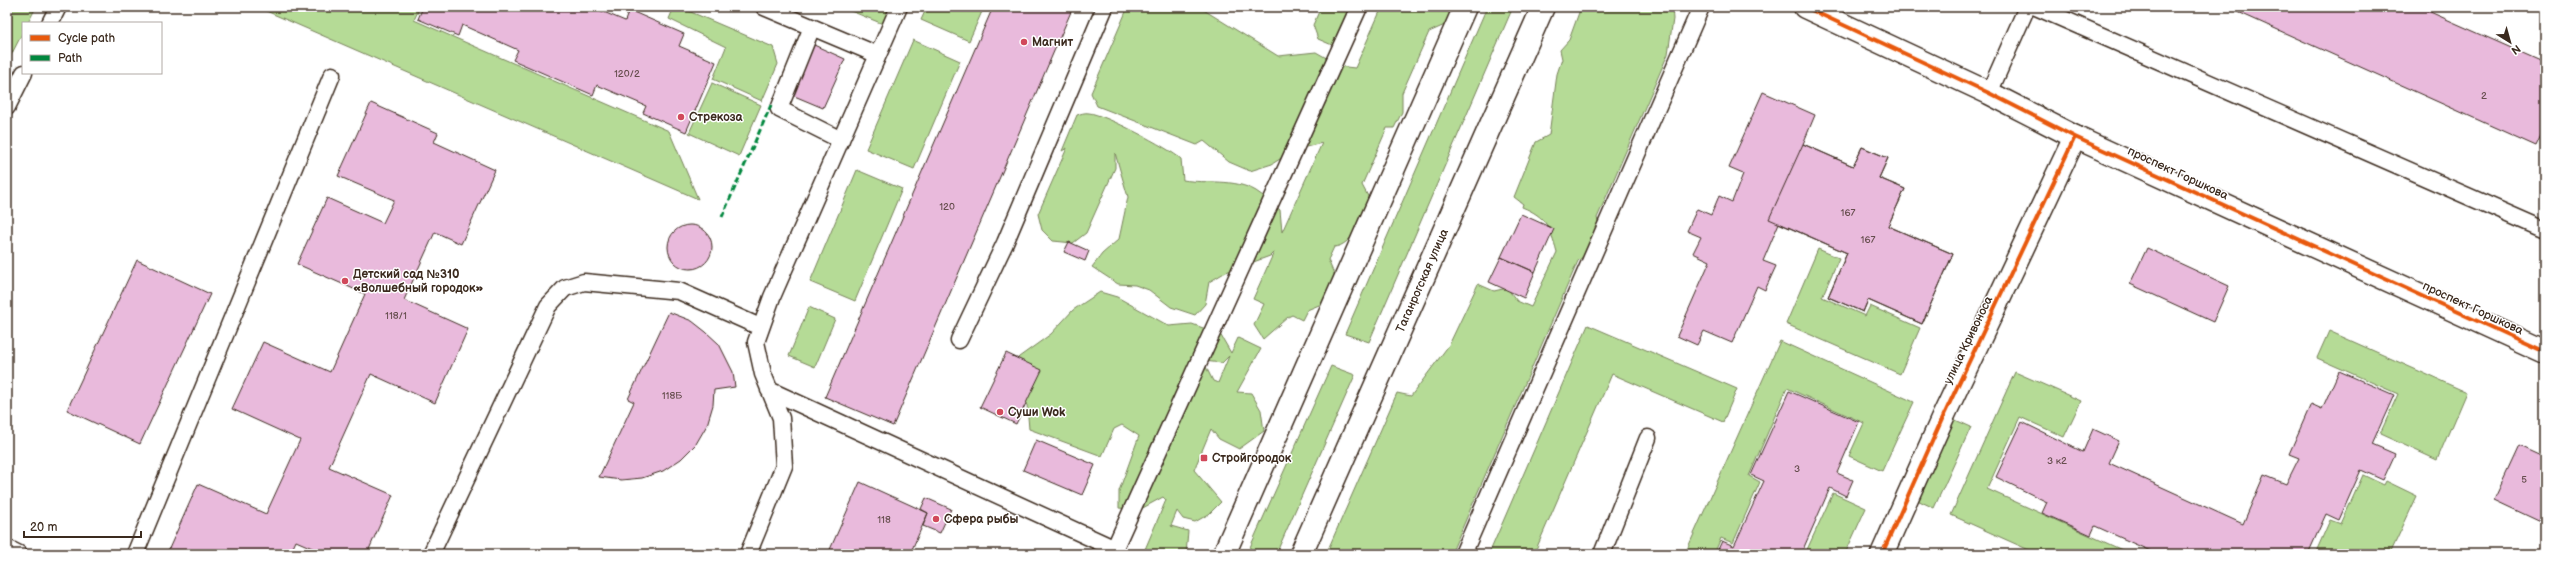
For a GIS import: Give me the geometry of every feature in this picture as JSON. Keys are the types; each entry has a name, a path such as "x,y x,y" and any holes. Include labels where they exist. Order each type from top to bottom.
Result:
{"street":[{"path":"1224,554 1465,7"},
{"name":"Таганрогская улица","path":"1300,554 1543,7"},
{"name":"проспект Горшкова","path":"1805,7 1989,93 2075,137 2545,352"},
{"name":"улица Кривоноса","path":"1882,554 1943,417 2075,137"}],"lane":[{"path":"50,22 58,7"},
{"path":"748,554 784,466 781,418 763,374 756,342 760,328 899,7"},
{"path":"959,340 1005,243 1105,7"},
{"path":"769,390 1113,551 1359,7"},
{"path":"1463,554 1701,7"},
{"path":"1989,93 2027,7"},
{"path":"2036,7 2545,230"},
{"path":"773,9 878,55"},
{"path":"812,27 779,109 841,140"},
{"path":"7,107 24,74"},
{"path":"138,553 332,75"},
{"path":"431,554 548,306 565,288 584,282 679,291 760,328"},
{"path":"1602,554 1648,438"},
{"path":"7,548 19,554"}],"green space":[{"path":"7,7 36,7 28,22 22,22 22,34 7,63"},
{"path":"257,7 420,7 414,20 669,131 698,199"},
{"path":"674,7 679,7 773,47 778,64 762,101 713,79 726,47 669,19"},
{"path":"841,7 890,7 883,24"},
{"path":"927,7 984,7 969,41 921,20"},
{"path":"1128,7 1199,7 1278,56 1316,52 1330,60 1288,154 1272,164 1250,171 1229,162 1204,141 1197,145 1097,106 1091,93"},
{"path":"1321,7 1353,7 1338,41 1332,45 1318,39 1313,25"},
{"path":"1382,7 1456,7 1447,24 1429,32 1402,93 1402,112 1394,128 1387,128 1362,185 1370,200 1365,213 1352,235 1341,245 1334,247 1328,260 1338,283 1324,303 1307,310 1302,320 1292,315 1263,339 1254,325 1264,304 1253,299 1274,252 1270,256 1226,272 1209,282 1205,304 1195,315 1171,307 1149,290 1135,285 1118,284 1092,267 1102,254 1119,239 1128,197 1115,153 1115,168 1086,233 1073,243 1053,241 1042,230 1038,214 1067,148 1062,151 1077,115 1087,113 1097,115 1122,125 1174,154 1181,159 1183,180 1239,184 1256,191 1280,210 1282,232 1322,143 1298,149 1337,66 1355,68"},
{"path":"1487,7 1513,7 1369,342 1345,334"},
{"path":"1581,7 1672,7 1673,19 1668,54 1597,218 1603,239 1578,261 1451,554 1326,554 1397,393 1411,396 1449,345 1478,284 1494,291 1507,288 1517,301 1531,307 1557,252 1546,224 1537,215 1522,207 1523,204 1514,197 1536,142 1549,135 1557,74 1562,59 1560,50 1569,40"},
{"path":"913,40 960,61 914,169 866,149"},
{"path":"712,83 761,105 739,156 689,133"},
{"path":"857,170 902,189 855,301 810,282"},
{"path":"1818,249 1839,258 1822,297 1865,316 1870,306 1920,328 1900,374 1786,324"},
{"path":"1100,292 1117,297 1169,326 1192,324 1220,334 1231,353 1238,338 1261,349 1237,392 1251,393 1261,410 1264,431 1239,449 1219,439 1211,429 1194,470 1221,502 1209,514 1195,522 1183,519 1177,511 1171,526 1188,531 1186,554 1143,554 1166,500 1163,497 1139,510 1119,508 1119,491 1139,436 1122,425 1114,429 1102,456 1029,429 1027,405 996,380 1019,357 1051,334 1073,310","holes":["1229,356 1218,383 1213,381 1203,361 1222,363"]},
{"path":"809,307 835,319 815,367 789,356"},
{"path":"1588,325 1737,389 1723,422 1612,374 1534,554 1489,554"},
{"path":"2329,331 2466,392 2437,460 2380,434 2398,394 2317,358"},
{"path":"1780,341 1914,402 1882,471 1849,456 1864,423 1787,388 1749,476 1760,482 1733,543 1721,538 1714,554 1685,554"},
{"path":"1331,366 1355,375 1276,554 1247,554"},
{"path":"2015,372 2081,401 2064,437 2020,417 1987,489 2131,554 2038,554 1951,515"},
{"path":"1951,418 1971,427 1934,508 1915,499"},
{"path":"2363,475 2384,485 2386,481 2417,496 2390,554 2315,554 2330,520 2341,524"},
{"path":"1833,493 1866,508 1845,554 1805,554"}],"building":[{"path":"423,7 592,7 625,21 629,10 684,34 679,46 716,62 686,132 643,113 646,106 597,85 593,95 513,60 518,50 462,25 458,36 418,19"},
{"path":"993,7 1073,7 893,426 825,397"},
{"path":"2227,7 2419,7 2545,63 2545,127 2536,146"},
{"path":"814,45 845,59 823,108 792,95"},
{"path":"1763,92 1815,115 1803,144 1853,166 1862,147 1888,158 1879,178 1905,189 1888,226 1953,254 1922,324 1868,300 1863,312 1828,297 1847,253 1779,223 1763,261 1776,266 1765,290 1757,286 1732,343 1704,331 1697,345 1677,336 1710,261 1693,253 1701,237 1687,231 1697,209 1711,215 1719,196 1732,202 1743,174 1729,168"},
{"path":"371,103 438,133 434,142 495,170 461,244 435,232 404,300 468,329 435,403 371,374 329,467 393,495 367,554 326,554 296,541 290,554 176,554 168,551 198,484 266,514 300,440 232,409 263,342 330,372 365,294 297,264 327,198 383,223 394,200 338,176"},
{"path":"1803,144 1853,166 1862,147 1888,158 1879,178 1905,189 1888,226 1953,254 1922,324 1868,300 1863,312 1828,297 1847,253 1769,219"},
{"path":"1521,214 1554,229 1535,272 1501,257"},
{"path":"686,225 694,225 706,231 712,243 712,251 706,263 694,269 686,269 674,263 668,251 668,243 674,231"},
{"path":"1069,242 1089,251 1085,261 1064,252"},
{"path":"2147,248 2229,286 2213,322 2130,284"},
{"path":"1501,257 1535,272 1524,298 1489,282"},
{"path":"137,260 210,294 140,444 67,410"},
{"path":"669,312 692,321 719,344 733,372 735,387 714,390 713,405 707,425 696,444 681,459 663,471 642,478 621,480 599,477 634,402 628,399"},
{"path":"1006,353 1042,370 1016,424 980,407"},
{"path":"2339,371 2394,395 2372,444 2395,454 2383,480 2361,470 2339,520 2326,514 2308,554 2157,554 2095,526 2091,535 2042,513 2047,502 1996,477 2022,422 2083,452 2093,429 2119,441 2109,463 2243,524 2264,475 2286,484 2299,458 2289,454 2311,404 2322,409"},
{"path":"1789,391 1859,422 1837,473 1853,480 1846,496 1830,488 1801,554 1716,554 1722,541 1734,546 1764,481 1751,475"},
{"path":"1036,440 1095,465 1082,495 1023,470"},
{"path":"2519,446 2545,458 2545,524 2494,500"},
{"path":"860,482 928,513 910,554 828,554"},
{"name":"Сфера рыбы","path":"926,498 951,509 940,533 923,526 928,513 921,509"}],"marked path":[{"path":"722,217 771,105"}],"cycle path":[{"path":"1805,7 1989,93 2075,137 2545,352"},
{"path":"1882,554 1943,417 2075,137"}],"place":[{"name":"Магнит","path":"1024,42"},
{"name":"Стрекоза","path":"681,117"},
{"name":"Детский сад №310 «Волшебный городок»","path":"345,281"},
{"name":"Суши Wok","path":"1000,412"},
{"name":"Стройгородок","path":"1204,458"},
{"name":"Сфера рыбы","path":"936,519"}]}
